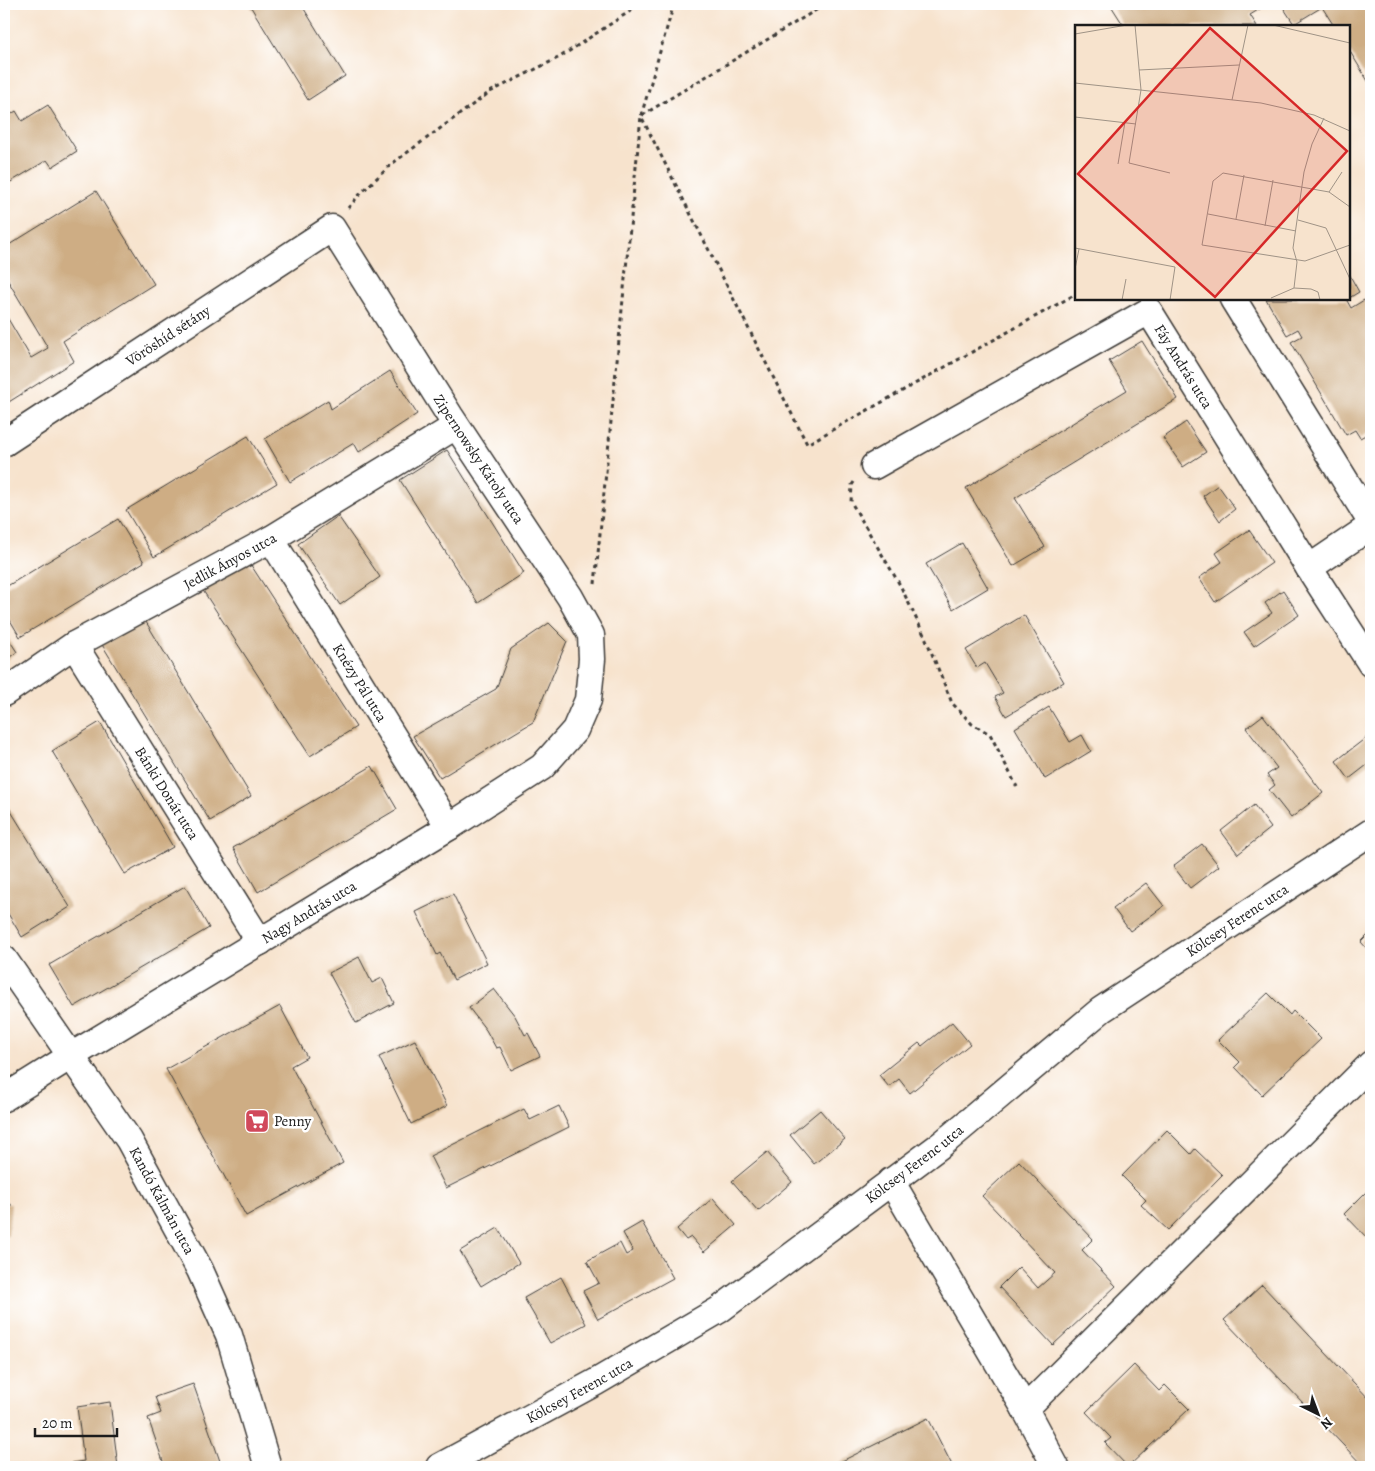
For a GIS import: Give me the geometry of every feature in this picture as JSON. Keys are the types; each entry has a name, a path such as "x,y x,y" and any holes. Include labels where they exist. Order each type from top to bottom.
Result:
{"street":[{"name":"Zipernowsky Károly utca","path":"332,228 456,426 570,597 591,635 592,660 588,700"},
{"name":"Vöröshíd sétány","path":"4,443 332,228"},
{"path":"1234,300 1371,524 1308,568"},
{"name":"Fáy András utca","path":"874,466 1149,311 1308,568 1371,664"},
{"name":"Jedlik Ányos utca","path":"4,693 74,645 271,539 456,426"},
{"name":"Knézy Pál utca","path":"271,539 449,827"},
{"name":"Bánki Donát utca","path":"74,645 260,942"},
{"name":"Nagy András utca","path":"4,1098 449,827 542,767 575,730 588,700"},
{"name":"Kölcsey Ferenc utca","path":"439,1467 596,1382 719,1310 942,1144 1101,1010 1371,832"},
{"name":"Kandó Kálmán utca","path":"4,959 129,1140 200,1270 229,1335 268,1467"},
{"path":"1025,1409 1371,1064"},
{"path":"891,1181 1025,1409 1056,1467"}],"path":[{"path":"332,228 362,192 393,163 437,130 490,92 560,57 641,4"},
{"path":"595,587 600,520 641,116 674,4"},
{"path":"641,116 826,4"},
{"path":"641,116 807,444 1075,295"},
{"path":"874,466 858,476 852,485 851,502 900,585 926,639 952,703 972,724 990,734 1017,787"}],"building":[{"path":"249,4 301,4 345,76 308,100"},
{"path":"1110,4 1268,4 1250,15 1256,25 1123,25"},
{"path":"1281,4 1371,4 1371,86 1350,52 1350,25 1333,25 1322,7 1294,24"},
{"path":"48,105 77,151 52,167 47,160 4,186 4,119 16,111 22,121"},
{"path":"96,191 154,284 63,341 74,361 4,405 4,312 31,358 48,348 7,279 4,281 4,248"},
{"path":"1350,276 1359,292 1350,297"},
{"path":"1267,300 1347,300 1351,308 1364,300 1371,313 1371,432 1360,438 1355,430 1346,435 1291,342 1302,336 1298,329 1287,335"},
{"path":"1142,341 1178,399 1015,498 1045,547 1013,566 966,488 1127,390 1109,361"},
{"path":"390,371 417,414 359,452 354,443 290,482 265,439 328,400 331,409"},
{"path":"1186,422 1206,452 1183,467 1163,438"},
{"path":"248,436 277,483 154,557 126,510"},
{"path":"447,450 524,573 478,603 400,480"},
{"path":"1218,485 1235,509 1220,521 1203,496"},
{"path":"338,516 380,577 340,605 298,544"},
{"path":"118,519 144,562 20,637 4,610 4,588"},
{"path":"1249,530 1272,563 1215,602 1199,578 1222,562 1216,553"},
{"path":"962,543 988,588 953,609 926,564"},
{"path":"247,559 356,727 310,756 202,589"},
{"path":"1283,590 1299,615 1254,646 1244,632 1272,613 1265,603"},
{"path":"1024,615 1064,682 1006,716 995,697 1003,693 985,663 977,668 966,650"},
{"path":"143,617 251,796 210,821 101,643"},
{"path":"549,623 567,641 533,722 440,778 413,736 496,689 511,649"},
{"path":"4,632 17,652 4,661"},
{"path":"1049,707 1070,742 1082,735 1091,751 1045,779 1015,728"},
{"path":"1263,715 1323,793 1291,818 1269,790 1275,785 1267,775 1277,768 1246,728"},
{"path":"100,722 173,847 125,874 52,751"},
{"path":"1367,737 1371,743 1371,762 1349,779 1336,761"},
{"path":"372,766 397,809 258,892 233,848"},
{"path":"4,800 70,907 22,937 4,907"},
{"path":"1254,805 1271,828 1238,854 1221,831"},
{"path":"1202,844 1219,866 1190,888 1173,866"},
{"path":"1146,883 1164,906 1130,931 1113,908"},
{"path":"185,886 209,928 74,1007 49,965"},
{"path":"453,894 487,963 454,980 440,953 437,955 416,912"},
{"path":"1371,932 1371,953 1361,942"},
{"path":"359,957 372,983 382,978 394,1003 356,1023 329,973"},
{"path":"494,989 515,1016 525,1035 528,1033 540,1056 511,1070 500,1047 496,1048 486,1030 469,1008"},
{"path":"1268,993 1290,1015 1293,1011 1321,1039 1262,1095 1235,1067 1240,1062 1218,1040"},
{"path":"280,1006 307,1057 291,1066 343,1163 246,1216 166,1069"},
{"path":"952,1022 970,1044 910,1093 899,1079 889,1087 879,1075 919,1043 922,1046"},
{"path":"415,1040 447,1106 411,1124 379,1057"},
{"path":"559,1106 569,1127 446,1188 430,1156 524,1109 530,1120"},
{"path":"820,1110 845,1139 814,1164 790,1135"},
{"path":"1167,1130 1191,1154 1195,1149 1222,1175 1168,1230 1141,1205 1146,1200 1122,1176"},
{"path":"767,1152 792,1182 758,1211 732,1181"},
{"path":"1019,1161 1093,1239 1082,1250 1116,1286 1053,1345 999,1287 1019,1267 1038,1288 1055,1273 982,1196"},
{"path":"1371,1187 1371,1242 1344,1214"},
{"path":"713,1198 736,1225 704,1252 691,1237 686,1240 677,1229"},
{"path":"4,1204 11,1204 8,1236 4,1236"},
{"path":"642,1222 673,1278 598,1319 583,1291 599,1283 587,1261 620,1243 626,1255 633,1251 623,1233"},
{"path":"498,1228 519,1263 481,1286 460,1251"},
{"path":"561,1277 586,1324 550,1343 524,1298"},
{"path":"1262,1285 1371,1401 1371,1467 1364,1467 1224,1320"},
{"path":"1134,1365 1159,1391 1165,1385 1189,1409 1128,1467 1105,1443 1111,1438 1086,1412"},
{"path":"193,1384 222,1467 165,1467 148,1418 161,1413 155,1397"},
{"path":"110,1402 118,1467 72,1467 72,1463 84,1461 77,1407"},
{"path":"928,1418 953,1467 830,1467"}],"place":[{"name":"Penny","path":"257,1121"}]}
